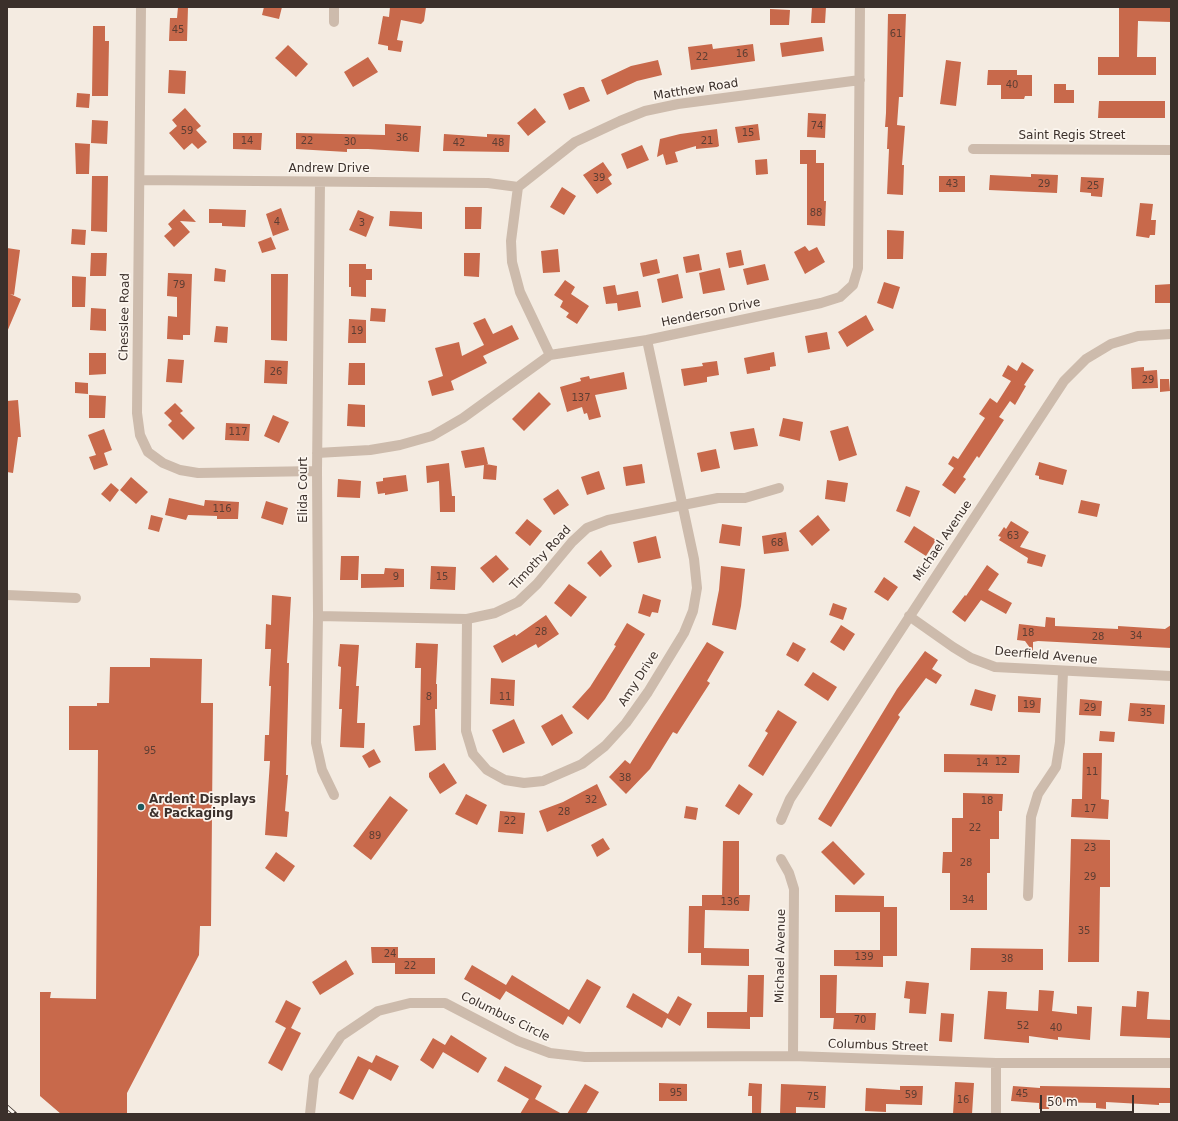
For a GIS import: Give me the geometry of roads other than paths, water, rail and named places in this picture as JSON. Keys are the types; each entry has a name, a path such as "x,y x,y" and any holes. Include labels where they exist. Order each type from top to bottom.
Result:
{"street":[{"name":"Chesslee Road","path":"141,7 137,413 140,435 148,452 163,463 180,470 198,473 317,471"},
{"path":"334,7 334,22"},
{"name":"Henderson Drive","path":"317,453 370,450 400,445 432,436 463,418 550,355 648,340 821,303 840,297 853,285 858,268 860,7"},
{"name":"Matthew Road","path":"518,187 546,163 575,142 620,121 645,112 678,104 860,80"},
{"name":"Saint Regis Street","path":"973,149 1171,150"},
{"name":"Andrew Drive","path":"140,180 488,183 518,187"},
{"name":"Elida Court","path":"320,182 316,743 322,770 334,795"},
{"path":"518,187 511,242 512,262 520,292 550,355"},
{"name":"Michael Avenue","path":"781,820 790,799 908,616 1064,381 1086,359 1112,344 1138,336 1171,334"},
{"name":"Amy Drive","path":"467,619 466,731 473,754 487,770 505,780 524,784 543,781 582,764 605,746 626,723 648,692 684,633 693,611 696,581 694,559 648,340"},
{"name":"Timothy Road","path":"318,616 467,619 495,613 518,602 537,584 572,542 587,528 608,520 718,498 745,498 779,488"},
{"path":"7,595 76,598"},
{"name":"Deerfield Avenue","path":"908,616 971,658 995,667 1063,672 1171,676"},
{"path":"1028,896 1031,817 1038,794 1056,766 1060,742 1063,672"},
{"name":"Michael Avenue","path":"781,859 789,873 794,889 793,1056"},
{"name":"Columbus Circle","path":"310,1114 314,1077 341,1036 378,1011 410,1003 445,1003 518,1041 550,1053 584,1057"},
{"name":"Columbus Street","path":"584,1057 793,1056 996,1062 1171,1063"},
{"path":"996,1062 996,1114"}],"railway":[{"path":"7,1107 15,1114"}],"place":[{"name":"Ardent Displays & Packaging","path":"141,807"}]}
